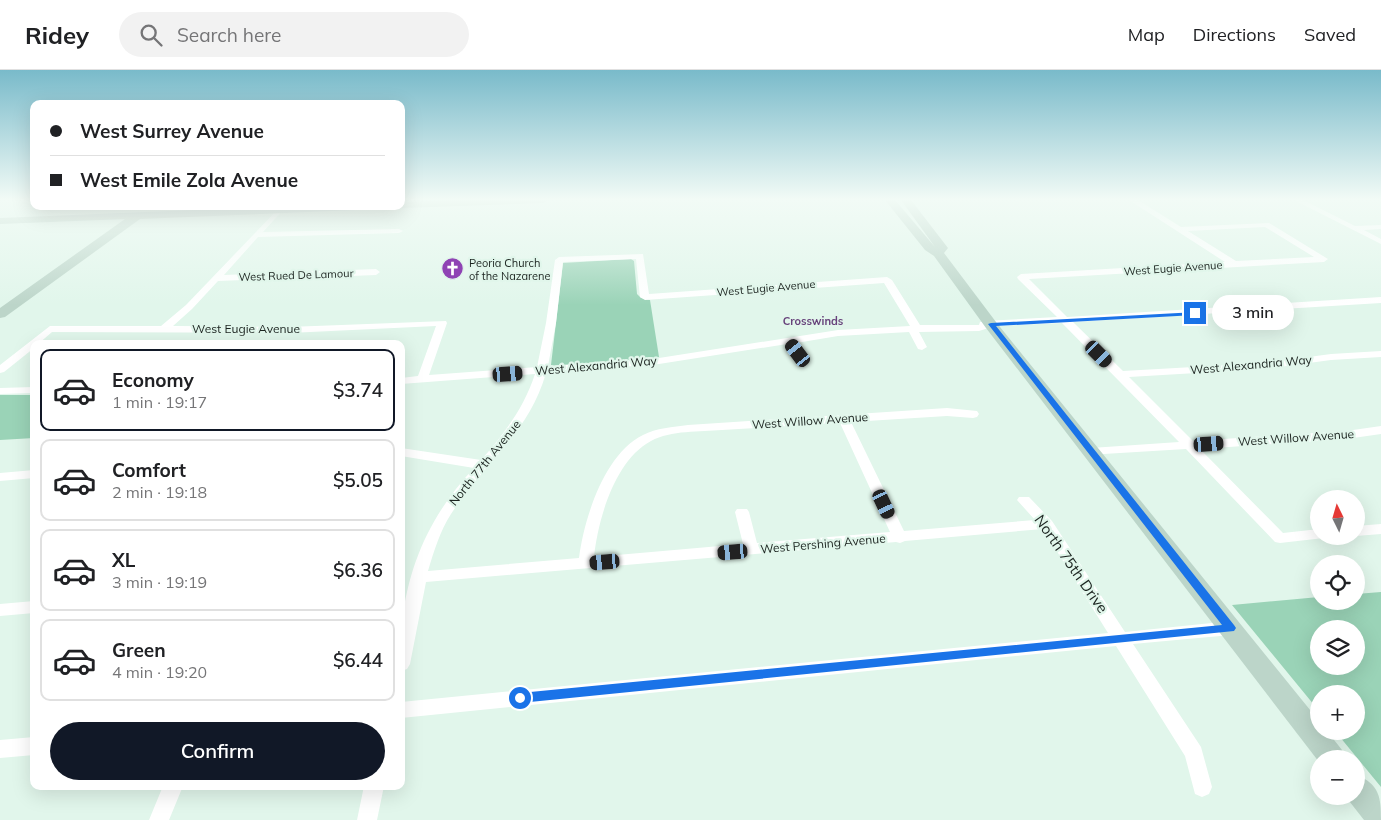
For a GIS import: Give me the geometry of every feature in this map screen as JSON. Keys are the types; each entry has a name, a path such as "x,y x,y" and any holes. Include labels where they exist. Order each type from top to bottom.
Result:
{"main road":[{"path":"0,314 110,235"},
{"path":"918,235 928,248 938,253 1091,452 1327,750"},
{"path":"932,235 942,248 938,253"},
{"path":"1365,799 1381,819"}],"street":[{"path":"165,328 256,235"},
{"path":"1188,235 1232,263"},
{"name":"West Eugie Avenue","path":"1064,320 1021,277 1324,259 1283,235"},
{"path":"1367,235 1381,242"},
{"name":"North 77th Avenue","path":"405,646 420,577 436,528 454,500 518,423 532,398 543,371 559,260 640,256 645,297"},
{"name":"West Rued De Lamour","path":"216,278 376,272"},
{"name":"West Eugie Avenue","path":"645,297 729,293 811,284 886,280 914,329"},
{"name":"West Alexandria Way","path":"405,381 659,361 838,333 929,328 978,328 991,324 1381,300"},
{"path":"1064,320 1120,374 1280,538 1310,535"},
{"name":"West Eugie Avenue","path":"38,340 50,330 165,328 289,330 442,323 422,380"},
{"path":"914,329 922,347"},
{"path":"789,340 798,353"},
{"name":"West Eugie Avenue","path":"0,370 30,346"},
{"name":"West Alexandria Way","path":"1120,374 1264,366 1331,357 1381,354"},
{"path":"0,390 30,390"},
{"name":"West Willow Avenue","path":"586,564 591,529 602,498 624,459 638,444 647,438 688,429 947,412 973,414"},
{"path":"844,419 900,538"},
{"name":"West Willow Avenue","path":"1091,452 1346,435 1381,430"},
{"path":"405,453 484,465"},
{"path":"0,477 30,474"},
{"name":"North 75th Drive","path":"1024,500 1047,524 1194,753 1202,787"},
{"path":"742,512 752,550"},
{"name":"West Pershing Avenue","path":"420,577 900,538 1047,524"},
{"path":"1365,530 1381,529"},
{"path":"0,610 30,607"},
{"path":"405,710 1230,628"},
{"path":"0,749 30,746"},
{"path":"159,820 172,790"},
{"path":"366,820 373,790"}],"green space":[{"path":"631,259 634,261 637,294 641,298 650,300 659,357 558,367 551,365 563,263"},
{"path":"0,395 30,395 30,438 0,440"},
{"path":"1381,592 1381,787 1365,768 1365,750 1351,750 1342,740 1365,740 1365,685 1310,685 1310,700 1232,605 1310,598 1310,610 1365,610 1365,593"}],"place":[{"name":"Peoria Church of the Nazarene","path":"453,269"}],"district":[{"name":"Crosswinds","path":"813,321"}],"route":[{"path":"520,698 1230,628 991,324 1195,313"}]}
